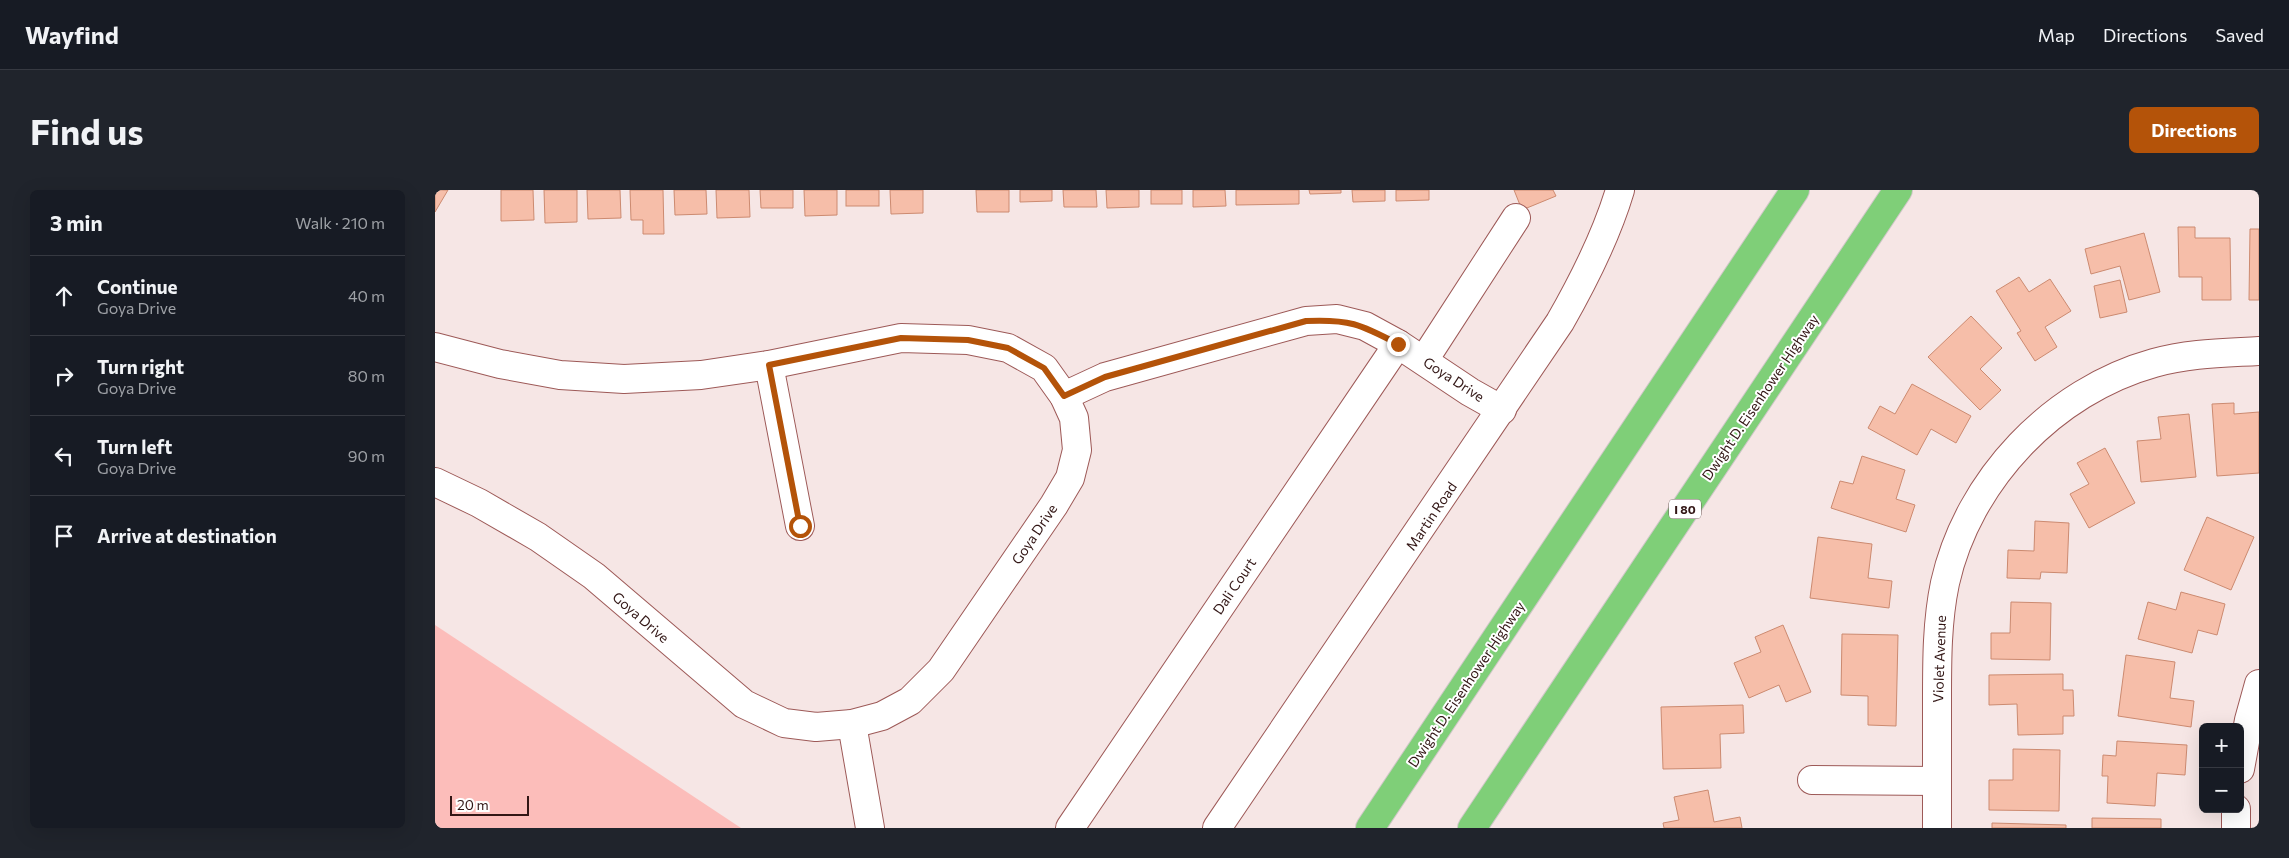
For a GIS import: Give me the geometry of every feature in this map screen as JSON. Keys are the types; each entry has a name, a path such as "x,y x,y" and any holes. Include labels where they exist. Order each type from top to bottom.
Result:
{"highway":[{"name":"Dwight D. Eisenhower Highway","path":"1370,828 1795,190"},
{"name":"Dwight D. Eisenhower Highway","path":"1472,828 1898,190"}],"street":[{"name":"Martin Road","path":"1217,828 1503,410 1561,322 1590,268 1613,213 1619,190"},
{"path":"1425,360 1516,218"},
{"name":"Goya Drive","path":"1064,396 1105,377 1306,321 1337,319 1365,326 1398,344 1425,360 1470,392 1503,410"},
{"name":"Goya Drive","path":"435,347 500,364 560,375 624,379 701,375 769,365 901,338 968,340 1008,348 1044,368 1064,396 1074,418 1077,450 1071,478 1054,506 941,670 910,701 882,716 852,724 816,727 784,723 744,704 594,576 538,536 479,503 435,482"},
{"name":"Dali Court","path":"1070,828 1398,344"},
{"name":"Violet Avenue","path":"1937,828 1938,626 1945,582 1957,544 1971,513 1997,471 2029,436 2066,405 2107,382 2153,363 2197,354 2259,351"},
{"path":"769,365 800,526"},
{"path":"2240,768 2249,720 2259,684"},
{"path":"852,724 870,828"},
{"path":"1812,780 1937,781"},
{"path":"2236,828 2237,813"}],"shaded area":[{"path":"435,625 741,828 435,828"}],"building":[{"path":"435,190 448,190 435,212"},
{"path":"501,190 533,190 534,220 501,221"},
{"path":"544,190 577,190 577,222 545,223"},
{"path":"587,190 620,190 621,218 588,219"},
{"path":"630,190 663,190 664,234 643,234 643,220 631,220"},
{"path":"674,190 706,190 707,214 675,215"},
{"path":"716,190 749,190 750,217 717,218"},
{"path":"760,190 793,190 793,208 761,208"},
{"path":"804,190 837,190 837,215 805,216"},
{"path":"846,190 879,190 879,206 846,206"},
{"path":"890,190 923,190 923,213 891,214"},
{"path":"976,190 1009,190 1009,212 977,212"},
{"path":"1020,190 1052,190 1052,201 1020,202"},
{"path":"1063,190 1096,190 1097,207 1064,207"},
{"path":"1106,190 1139,190 1139,207 1107,208"},
{"path":"1151,190 1182,190 1182,204 1151,204"},
{"path":"1193,190 1225,190 1226,206 1193,207"},
{"path":"1236,190 1299,190 1299,204 1236,205"},
{"path":"1309,190 1341,190 1341,193 1310,194"},
{"path":"1352,190 1385,190 1385,201 1353,202"},
{"path":"1396,190 1429,190 1429,200 1396,201"},
{"path":"1514,190 1553,190 1556,196 1522,210"},
{"path":"2178,227 2195,227 2195,238 2230,238 2231,300 2202,300 2202,277 2179,277"},
{"path":"2250,229 2259,229 2259,300 2249,300"},
{"path":"2144,233 2160,292 2129,300 2120,266 2091,274 2085,249"},
{"path":"2019,277 2029,292 2050,279 2071,311 2045,327 2057,347 2035,361 2017,333 2021,331 1996,291"},
{"path":"2120,280 2127,312 2100,318 2094,286"},
{"path":"1971,316 2002,348 1980,369 2001,390 1980,410 1928,357"},
{"path":"1912,384 1971,416 1956,443 1931,429 1917,455 1868,428 1880,406 1895,414"},
{"path":"2234,403 2234,414 2259,412 2259,473 2217,476 2212,404"},
{"path":"2189,414 2196,477 2141,482 2137,441 2161,439 2158,417"},
{"path":"2105,448 2135,503 2089,528 2070,494 2089,484 2077,463"},
{"path":"1862,456 1905,470 1896,499 1915,505 1906,532 1831,508 1840,481 1853,484"},
{"path":"2207,517 2254,537 2231,590 2184,570"},
{"path":"2035,521 2069,523 2067,573 2041,572 2040,579 2007,578 2008,550 2034,551"},
{"path":"1818,537 1872,544 1868,578 1892,581 1889,608 1810,598"},
{"path":"2181,592 2225,604 2217,635 2198,630 2192,653 2138,639 2148,602 2176,610"},
{"path":"2011,602 2051,603 2050,660 1991,659 1991,633 2010,633"},
{"path":"1783,625 1811,692 1786,702 1779,685 1749,698 1734,663 1761,652 1755,637"},
{"path":"1842,634 1898,635 1896,726 1868,725 1868,696 1841,695"},
{"path":"2126,655 2175,662 2170,698 2194,701 2191,727 2118,716"},
{"path":"2063,674 2063,690 2073,690 2074,716 2063,716 2063,734 2018,735 2017,704 1989,705 1989,675"},
{"path":"1743,705 1744,733 1720,734 1721,768 1663,769 1661,707"},
{"path":"2117,741 2187,745 2185,775 2157,773 2155,806 2107,803 2108,776 2102,776 2103,755 2116,756"},
{"path":"2013,749 2060,750 2059,811 1989,810 1989,780 2013,780"},
{"path":"1708,790 1714,822 1740,817 1742,828 1664,828 1663,823 1679,820 1674,797"},
{"path":"2092,818 2161,819 2161,828 2092,828"},
{"path":"1992,823 2066,825 2066,828 1992,828"}],"route":[{"path":"800,526 769,365 901,338 968,340 1008,348 1044,368 1064,396 1105,377 1306,321 1337,319 1365,326 1398,344"}]}
